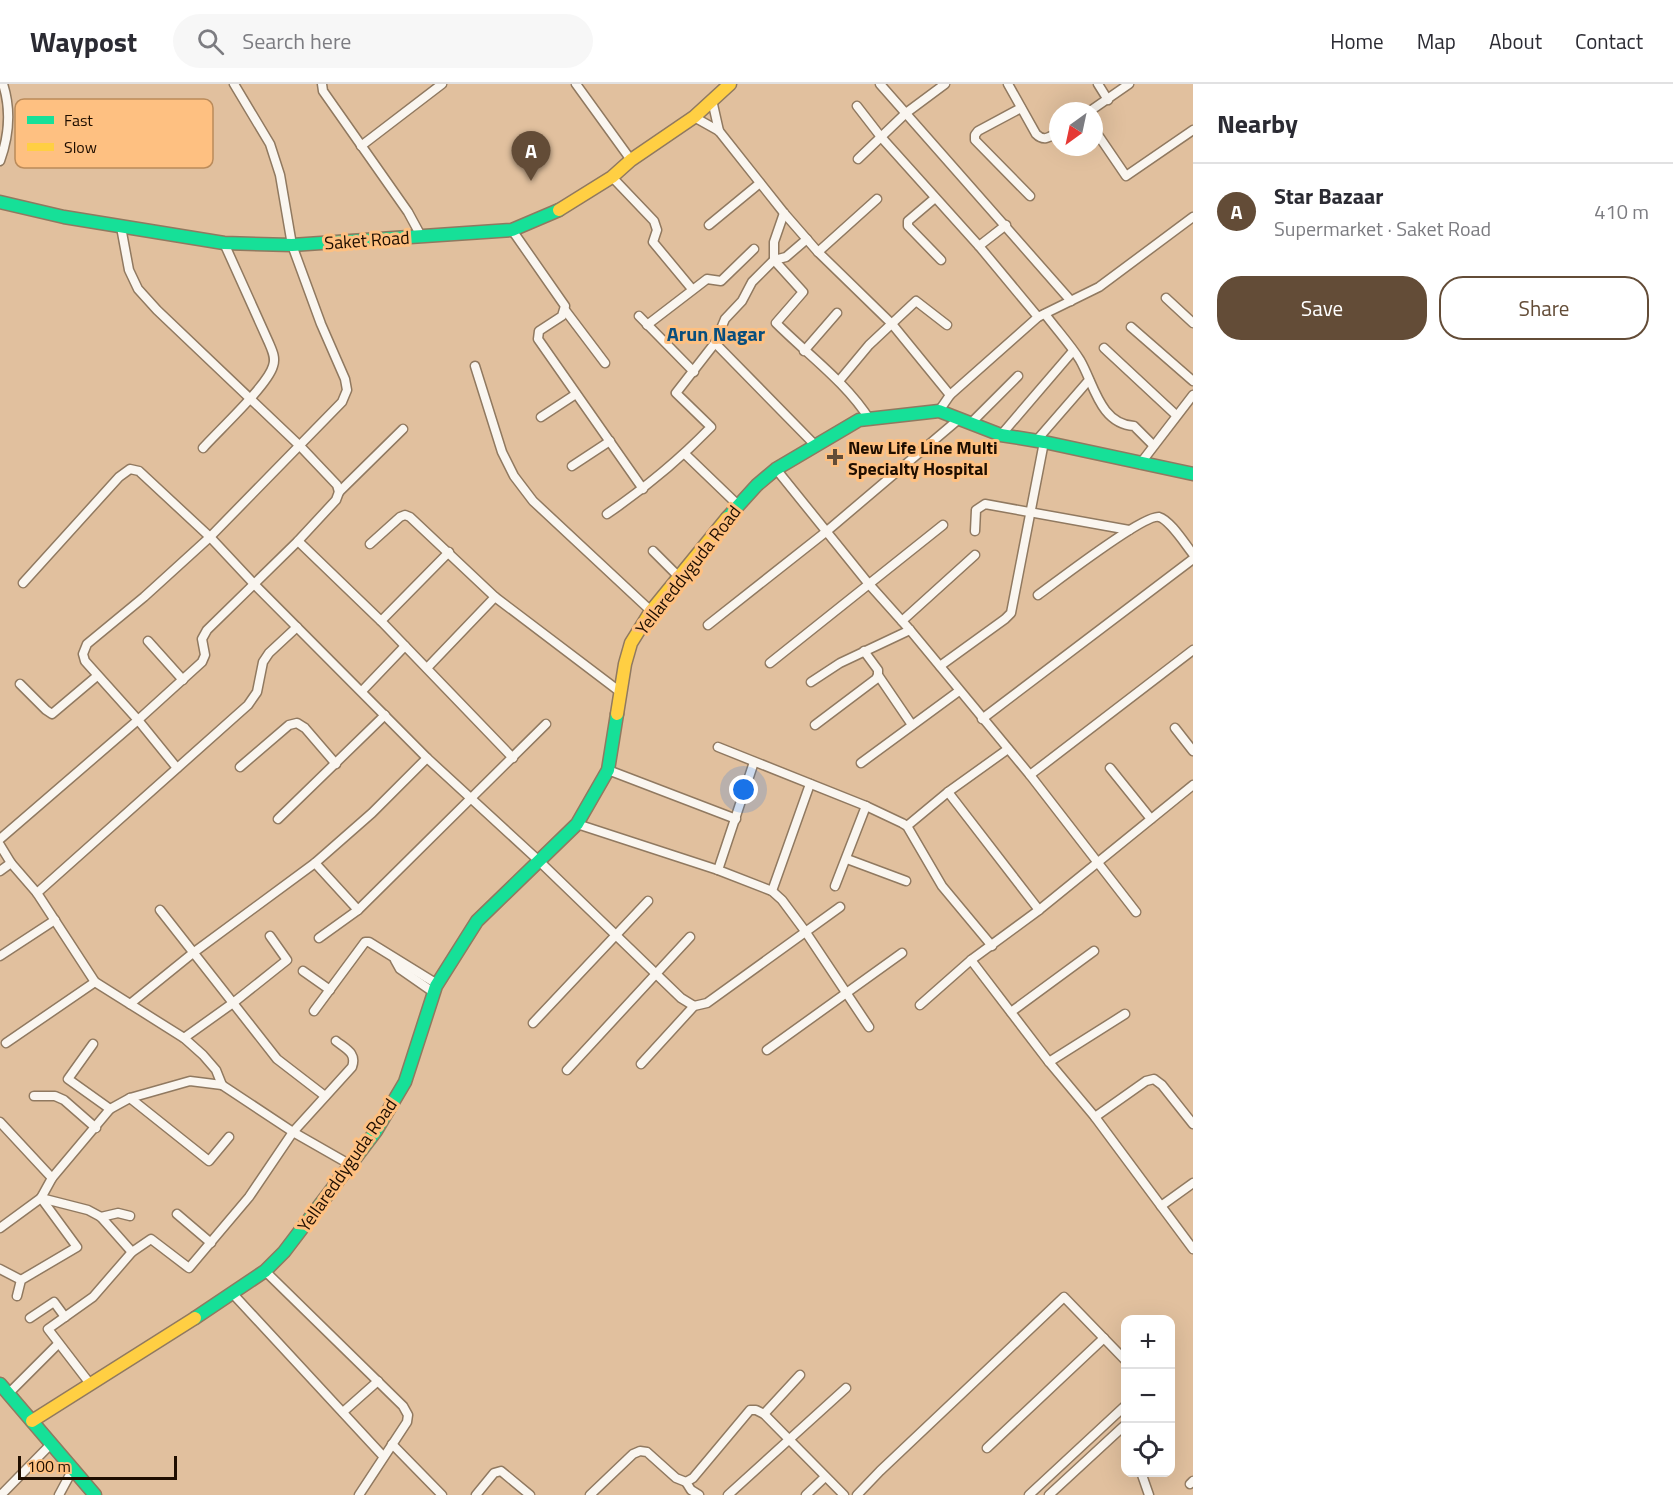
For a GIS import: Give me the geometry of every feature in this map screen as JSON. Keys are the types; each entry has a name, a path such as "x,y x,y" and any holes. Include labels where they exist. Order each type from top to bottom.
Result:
{"street":[{"path":"0,160 9,123 7,97 3,84"},
{"path":"177,768 86,661 83,654 87,644 144,597 210,537 342,402 347,390 345,379 321,324 292,244 280,175 270,144 234,84"},
{"path":"322,84 323,91 408,212 421,236"},
{"path":"361,146 442,84"},
{"path":"576,84 631,160"},
{"name":"Saket Road","path":"0,202 64,217 224,243 292,244 512,230 563,208 612,177 631,160 697,113 730,84"},
{"path":"880,84 1071,301"},
{"path":"858,159 906,114 945,84"},
{"path":"1008,84 1036,134 1040,138 1049,138"},
{"path":"1098,84 1108,99"},
{"path":"1103,102 1129,84"},
{"path":"712,99 719,131"},
{"path":"857,106 881,137 1073,351 1080,360 1101,404 1115,420 1134,426 1153,445"},
{"path":"1021,108 978,130 975,140 1030,196"},
{"path":"697,113 719,131 818,252 892,324 950,395"},
{"path":"1103,142 1126,176 1193,130"},
{"path":"612,177 654,221 657,230 653,242 692,289"},
{"path":"709,225 760,183"},
{"path":"935,198 908,221 908,226 940,260"},
{"path":"818,252 877,199"},
{"path":"784,213 774,242 774,260 803,292 776,323 839,381 859,402 870,420"},
{"path":"939,411 950,395 1042,316 1099,287 1193,217"},
{"path":"979,246 1006,225"},
{"path":"121,227 129,270 138,289 157,310 300,446 337,485 339,492"},
{"path":"512,230 565,306 565,310 605,363"},
{"path":"607,514 643,489 685,454 711,427 676,393 715,343 725,319 742,301 752,282 774,260 786,256 807,239"},
{"path":"202,447 267,378 274,356 224,243"},
{"path":"647,325 707,279 721,281 754,249"},
{"path":"1166,298 1193,323"},
{"path":"839,381 868,345 916,301 947,325"},
{"path":"565,310 562,316 538,331 537,337 643,489"},
{"path":"804,351 837,313"},
{"path":"639,316 694,372"},
{"path":"1131,327 1193,381"},
{"path":"715,343 815,445"},
{"path":"1104,348 1176,416"},
{"path":"1001,435 1073,351"},
{"path":"475,366 502,452 520,484 533,501 651,611"},
{"path":"708,625 965,422 1018,376"},
{"path":"940,666 1011,613 1040,441 1089,380"},
{"path":"541,417 576,394"},
{"path":"1140,464 1193,395"},
{"name":"Yellareddyguda Road","path":"32,1421 233,1294 265,1270 284,1252 376,1131 405,1082 435,988 477,921 577,824 608,770 625,664 631,643 651,611 738,505 776,469 860,420 939,411 1001,435 1040,441 1193,474"},
{"path":"0,839 202,662 205,655 202,639 207,630 298,541 336,500 339,492 403,429"},
{"path":"572,466 609,441"},
{"path":"685,454 738,505"},
{"path":"23,583 119,477 130,469 139,471 210,537 427,758 538,860 681,998 694,1006"},
{"path":"776,469 868,583 1030,775 1136,912"},
{"path":"975,531 976,510 985,504 1129,530"},
{"path":"370,544 400,517 405,515 410,517 495,597 621,687"},
{"path":"1038,595 1151,517 1160,517 1168,522 1193,554"},
{"path":"770,663 942,525"},
{"path":"298,541 381,621 513,758"},
{"path":"653,551 679,577"},
{"path":"381,621 449,552"},
{"path":"902,621 975,555"},
{"path":"982,719 1193,559"},
{"path":"427,668 495,597"},
{"path":"37,893 248,705 257,692 263,662 269,653 297,627"},
{"path":"811,682 864,651 910,630"},
{"path":"148,641 183,680"},
{"path":"362,691 405,646"},
{"path":"1030,775 1193,650"},
{"path":"864,651 912,725"},
{"path":"815,725 879,675"},
{"path":"20,684 51,714 97,676"},
{"path":"861,763 958,691"},
{"path":"278,819 385,715"},
{"path":"240,766 289,725 297,723 305,728 336,764"},
{"path":"319,938 358,910 546,724"},
{"path":"1175,728 1193,751"},
{"path":"718,747 866,806 902,823 942,886 992,946"},
{"path":"902,823 1008,749"},
{"path":"130,1004 193,953 315,863 372,813 427,758"},
{"path":"718,870 754,762"},
{"path":"1110,768 1151,819"},
{"path":"608,770 736,819"},
{"path":"772,891 810,784"},
{"path":"920,1005 971,960 1039,910 1193,785"},
{"path":"948,792 1039,910"},
{"path":"835,886 866,806"},
{"path":"577,824 718,870 772,891 782,900 805,932 869,1027"},
{"path":"0,845 11,863 37,893 95,982 184,1038 216,1070 222,1085"},
{"path":"847,859 906,881"},
{"path":"0,871 11,863"},
{"path":"315,863 358,910"},
{"path":"533,1023 648,901"},
{"path":"641,1064 694,1006 707,1003 840,907"},
{"path":"160,910 277,1059 325,1096"},
{"path":"0,956 55,920"},
{"path":"184,1038 287,960 270,936"},
{"path":"567,1070 690,937"},
{"path":"314,1011 365,942 369,942 395,960 404,963 435,988"},
{"path":"1011,1012 1094,951"},
{"path":"767,1050 902,953"},
{"path":"971,960 1049,1062 1095,1117 1193,1249"},
{"path":"303,971 330,990"},
{"path":"6,1043 95,982"},
{"path":"1049,1062 1125,1014"},
{"path":"91,1385 48,1329 93,1298 132,1252 151,1239 189,1268 249,1197 293,1132 352,1067 355,1060 352,1053 336,1041"},
{"path":"93,1044 68,1079 110,1109"},
{"path":"1095,1117 1146,1081 1154,1079 1162,1085 1193,1124"},
{"path":"0,1228 41,1198 52,1178 110,1109 130,1098 190,1081 222,1085 293,1132 349,1164"},
{"path":"34,1096 55,1096 64,1100 96,1128"},
{"path":"130,1098 209,1161 229,1137"},
{"path":"0,1122 52,1178"},
{"path":"0,1136 8,1130"},
{"path":"1161,1206 1193,1184"},
{"path":"41,1198 88,1210 101,1217 132,1252"},
{"path":"17,1296 21,1280 77,1247 41,1198"},
{"path":"101,1217 118,1213 130,1215"},
{"path":"177,1214 211,1243"},
{"path":"0,1269 21,1280"},
{"path":"265,1270 404,1406 408,1415 407,1422 359,1495"},
{"path":"233,1294 383,1456"},
{"path":"857,1495 1064,1297 1121,1357"},
{"path":"30,1318 54,1302 65,1317"},
{"path":"987,1448 1104,1338"},
{"path":"58,1344 4,1389 95,1495"},
{"path":"764,1414 800,1376"},
{"path":"343,1412 378,1381"},
{"path":"728,1495 846,1388"},
{"path":"1029,1495 1121,1409"},
{"path":"686,1482 693,1478 750,1410 756,1410 764,1414 844,1495"},
{"path":"1048,1495 1121,1428"},
{"path":"1,1495 51,1444"},
{"path":"392,1444 442,1495"},
{"path":"590,1495 633,1454 640,1451 647,1452 699,1495"},
{"path":"59,1495 73,1469"},
{"path":"476,1495 494,1473 501,1471 530,1495"},
{"path":"1048,1476 1058,1486"},
{"path":"806,1495 825,1477"},
{"path":"1142,1477 1149,1495"}],"traffic: fast":[{"path":"0,202 64,217 224,243 292,245 512,230 559,210"},
{"path":"727,518 757,485 776,469 859,420 939,411 1001,435 1193,474"},
{"path":"195,1318 265,1271 284,1252 376,1131 405,1082 436,986 477,921 577,824 608,770 617,714"},
{"path":"0,1384 95,1495"}],"traffic: slow":[{"path":"559,210 612,177 631,160 694,117 730,84"},
{"path":"617,714 625,664 631,643 651,611 727,518"},
{"path":"32,1421 195,1318"}],"place":[{"name":"Star Bazaar","path":"531,181"},
{"name":"New Life Line Multi Specialty Hospital","path":"835,457"}],"district":[{"name":"Arun Nagar","path":"716,333"}]}
